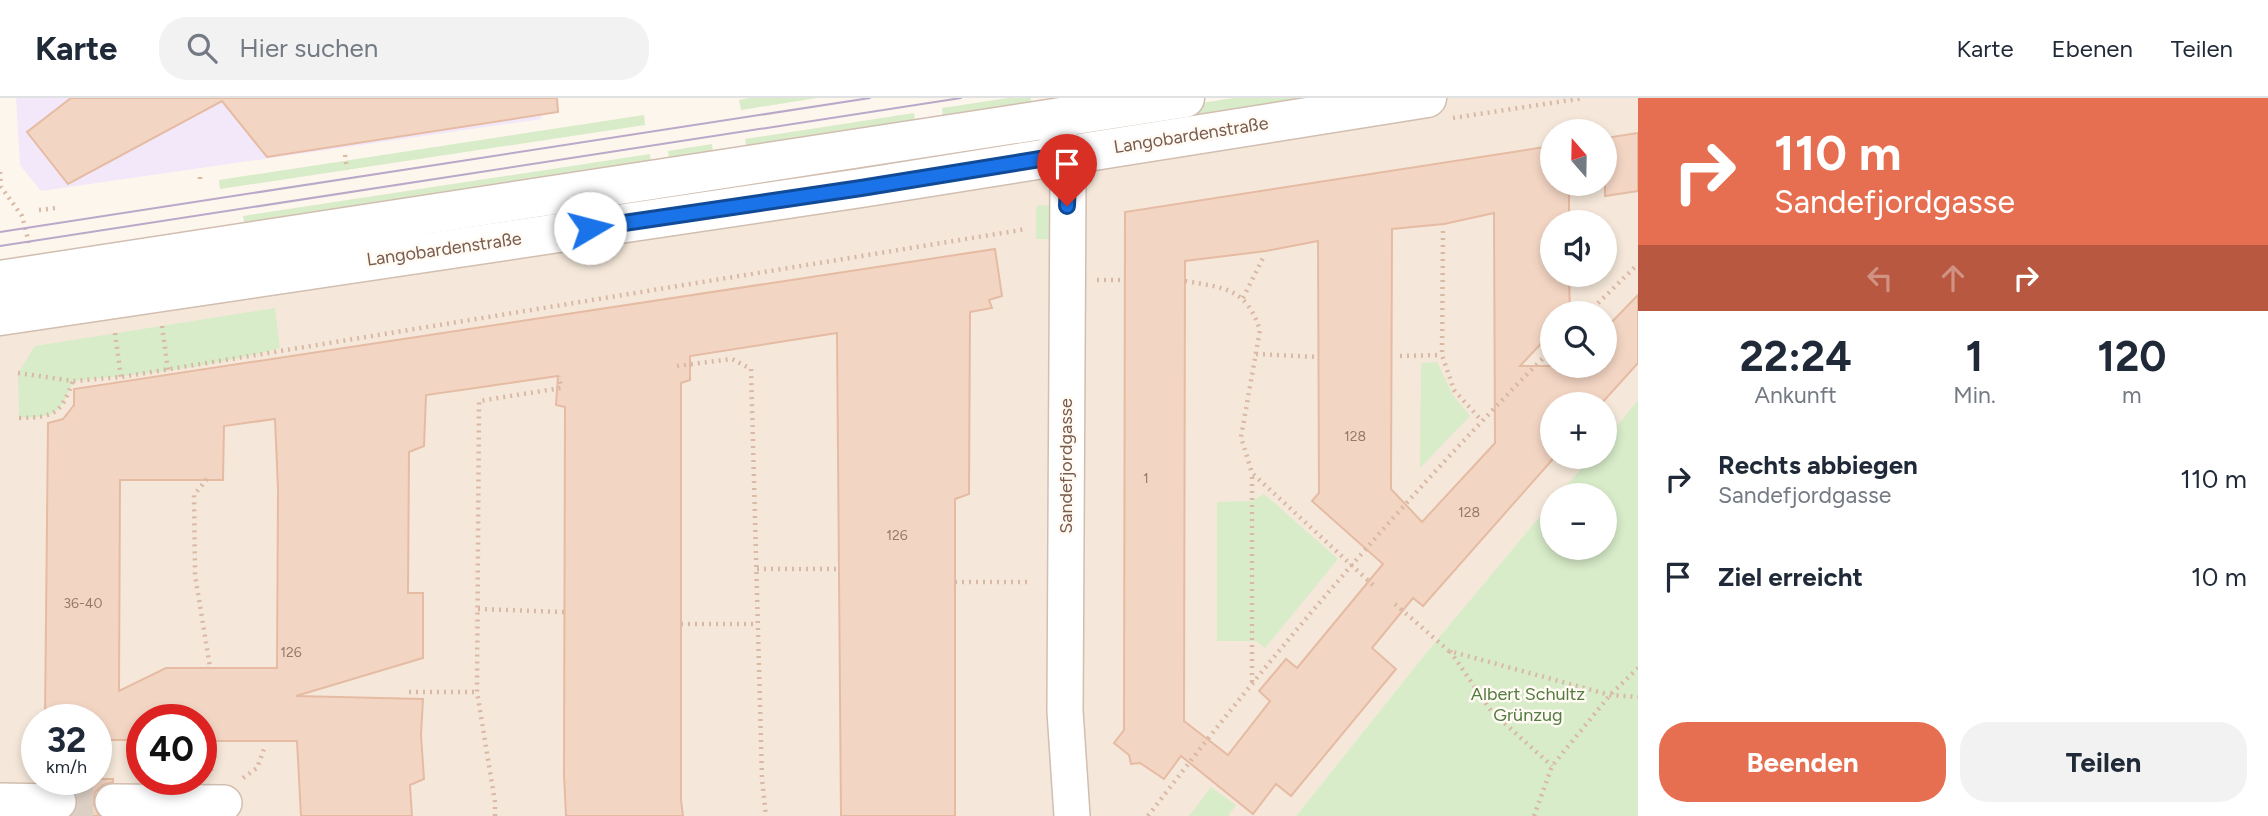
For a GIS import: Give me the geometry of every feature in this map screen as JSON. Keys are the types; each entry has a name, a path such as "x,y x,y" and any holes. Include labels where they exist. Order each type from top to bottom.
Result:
{"street":[{"name":"Langobardenstraße","path":"0,280 1185,98"},
{"name":"Langobardenstraße","path":"0,316 848,190 1427,98"},
{"name":"Sandefjordgasse","path":"1051,119 1065,155 1068,180 1065,711 1072,816"},
{"path":"113,802 229,793"},
{"path":"0,801 58,802"}],"path":[{"path":"345,155 346,169"},
{"path":"0,172 1,187 22,216 30,251"},
{"path":"39,210 56,208"},
{"path":"18,373 73,381 121,377 1027,229"},
{"path":"1443,231 1442,355 1454,390 1481,420"},
{"path":"1243,298 1264,256"},
{"path":"1600,301 1638,264"},
{"path":"1094,280 1124,280"},
{"path":"1185,281 1219,287 1243,298 1254,313 1260,330 1241,437 1252,473 1252,684"},
{"path":"548,309 550,318"},
{"path":"162,326 167,370"},
{"path":"115,333 121,377"},
{"path":"1256,354 1317,358"},
{"path":"1400,356 1442,355"},
{"path":"677,366 732,359 751,369 762,779 766,816"},
{"path":"1148,816 1252,684 1352,566 1481,420 1540,361"},
{"path":"495,816 477,692 479,401 561,388 559,376"},
{"path":"19,418 44,418 64,406 73,381"},
{"path":"1252,473 1373,585"},
{"path":"207,480 194,495 194,575 210,667"},
{"path":"757,569 839,569"},
{"path":"955,582 1029,582"},
{"path":"1395,604 1449,651 1492,712 1552,766"},
{"path":"478,609 564,612"},
{"path":"681,624 758,624"},
{"path":"1449,651 1610,695 1638,697"},
{"path":"1534,816 1552,766 1610,695 1638,667"},
{"path":"409,692 477,692"},
{"path":"229,793 257,768 264,749"}],"shaded area":[{"path":"16,98 537,98 542,119 41,191 20,165"},
{"path":"1421,98 1638,98 1638,400 1617,425 1617,392 1540,392 1540,469 1581,469 1568,483 1540,483 1540,517 1426,653 1296,816 0,816 0,316"}],"green space":[{"path":"817,98 741,110 739,100"},
{"path":"1008,98 1031,98 1031,105 944,126 942,108"},
{"path":"1234,98 1368,98 1132,134 1129,114"},
{"path":"914,113 915,121 748,156 745,139"},
{"path":"644,115 645,125 220,189 219,180"},
{"path":"712,144 714,161 670,168 668,151"},
{"path":"650,154 652,170 245,227 243,216"},
{"path":"1039,205 1055,206 1052,239 1036,239 1036,208"},
{"path":"275,308 280,348 177,369 73,381 64,401 55,412 41,417 19,418 18,373 35,346"},
{"path":"1437,362 1453,395 1470,416 1420,468 1421,363"},
{"name":"Albert Schultz Grünzug","path":"1638,400 1638,816 1296,816 1426,653 1540,516 1540,560 1617,560 1617,483 1568,483 1581,469 1617,469 1617,425"},
{"path":"1264,494 1338,559 1265,648 1256,641 1217,641 1217,502 1252,501"},
{"path":"1211,787 1236,805 1228,816 1189,816"}],"building":[{"path":"71,98 557,98 558,112 267,157 222,101 68,184 27,132"},
{"path":"1638,133 1638,191 1617,194 1617,136"},
{"path":"1540,148 1540,196 1569,196 1569,210 1540,210 1540,287 1569,287 1570,301 1540,301 1540,345 1520,366 1540,366 1540,378 1617,378 1617,317 1638,295 1638,363 1612,392 1540,392 1540,469 1544,469 1423,606 1413,598 1372,648 1396,669 1291,796 1276,784 1253,814 1181,756 1164,779 1140,763 1131,764 1129,755 1114,743 1124,730 1125,212","holes":["1494,213 1495,443 1422,522 1391,489 1392,229 1444,224","1318,241 1319,493 1312,501 1383,564 1297,668 1286,659 1259,691 1270,701 1228,755 1184,721 1185,261 1266,251"]},
{"path":"995,249 1002,296 989,300 992,308 970,312 969,494 955,499 955,816 841,816 837,333 690,356 690,380 681,383 683,816 566,816 565,407 556,405 558,376 426,395 424,446 409,452 408,593 423,593 423,658 296,696 423,699 421,735 424,779 410,785 412,816 301,816 297,741 217,741 217,704 126,704 126,740 112,740 112,704 45,704 48,423 63,419 74,405 74,389","holes":["275,419 278,489 277,668 166,668 119,691 120,480 223,480 224,426"]},
{"path":"76,795 94,795 93,802 99,816 72,816 78,803"}],"tunnel":[{"path":"58,802 113,802"}],"tram line":[{"path":"0,232 870,98"},
{"path":"0,246 961,98"}],"route":[{"path":"590,228 1065,155 1067,206"}]}
